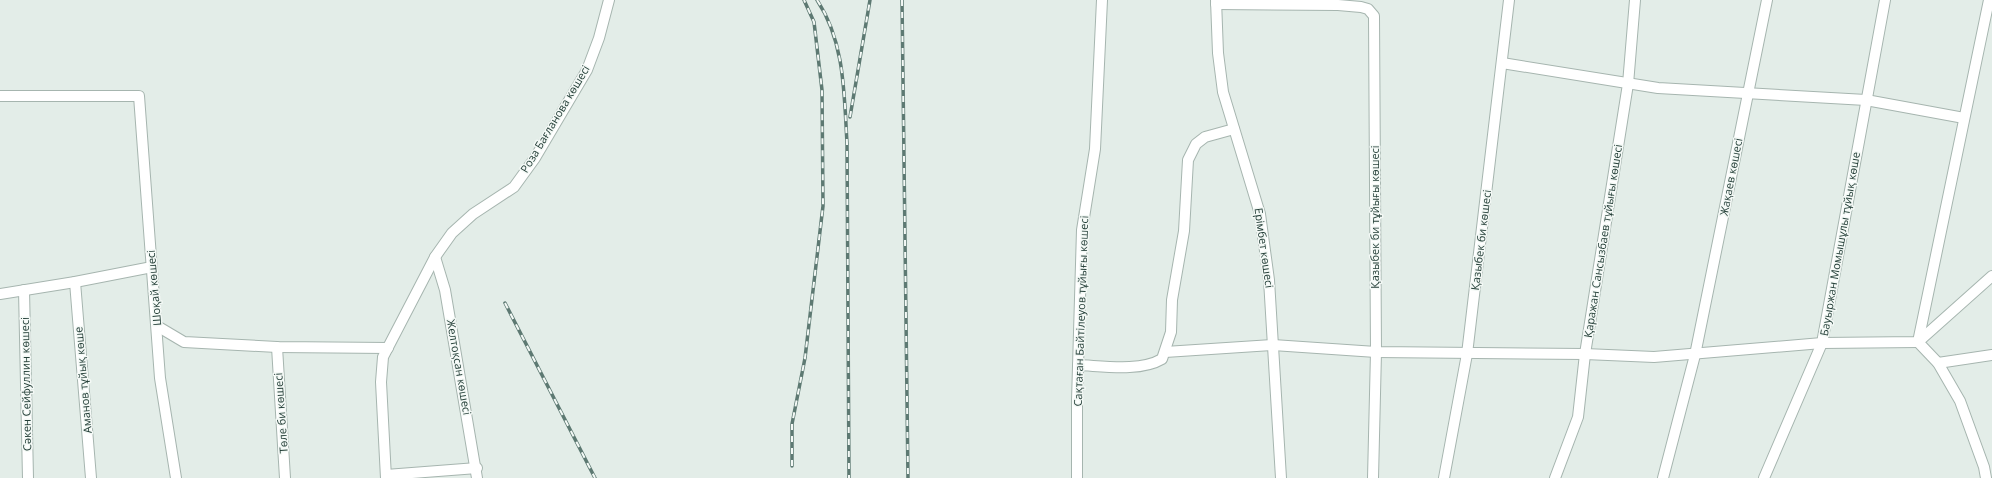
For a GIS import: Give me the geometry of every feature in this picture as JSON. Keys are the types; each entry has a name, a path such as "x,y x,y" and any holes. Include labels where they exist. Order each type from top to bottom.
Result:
{"street":[{"name":"Роза Бағланова көшесі","path":"386,477 381,382 383,357 435,257 452,233 473,214 514,186 535,158 587,70 599,38 609,0"},
{"name":"Сақтаған Байтілеуов тұйығы көшесі","path":"1077,478 1078,365 1082,230 1095,149 1102,0"},
{"name":"Қазыбек би көшесі","path":"1444,478 1467,354 1509,0"},
{"name":"Қаражан Сансызбаев тұйығы көшесі","path":"1555,478 1578,417 1585,354 1628,84 1635,0"},
{"name":"Жақаев көшесі","path":"1663,478 1695,355 1767,0"},
{"name":"Бауыржан Момышұлы тұйық көше","path":"1764,478 1822,344 1885,0"},
{"path":"1918,342 1989,0"},
{"name":"Қазыбек би тұйығы көшесі","path":"1216,2 1361,7 1368,9 1374,16 1376,352 1373,478"},
{"name":"Ерімбет көшесі","path":"1216,2 1218,53 1222,84 1260,214 1269,280 1281,478"},
{"path":"1502,63 1658,88 1866,100 1964,118"},
{"name":"Шоқай көшесі","path":"0,96 139,96 160,378 176,478"},
{"path":"1078,365 1117,367 1152,365 1162,359 1171,332 1172,300 1184,231 1188,160 1196,144 1205,137 1234,129"},
{"name":"Желтоқсан көшесі","path":"435,257 445,290 477,473"},
{"path":"0,294 75,282 152,267"},
{"path":"1165,352 1273,345 1376,352 1585,354 1654,357 1695,355 1727,350 1822,344 1918,342 1992,276"},
{"name":"Аманов тұйық көше","path":"75,282 91,478"},
{"name":"Сәкен Сейфуллин көшесі","path":"24,290 28,478"},
{"path":"157,326 184,342 277,347 388,348"},
{"path":"1918,342 1938,363 1960,401 1984,467 1986,478"},
{"name":"Төле би көшесі","path":"277,347 286,478"},
{"path":"1938,363 1992,355"},
{"path":"386,477 477,473"}],"railway":[{"path":"792,466 792,424 805,358 823,206 822,90 814,22 804,0"},
{"path":"817,0 833,33 838,51 844,87 847,143 849,478"},
{"path":"850,117 870,0"},
{"path":"902,0 908,478"},
{"path":"505,303 595,478"}]}
